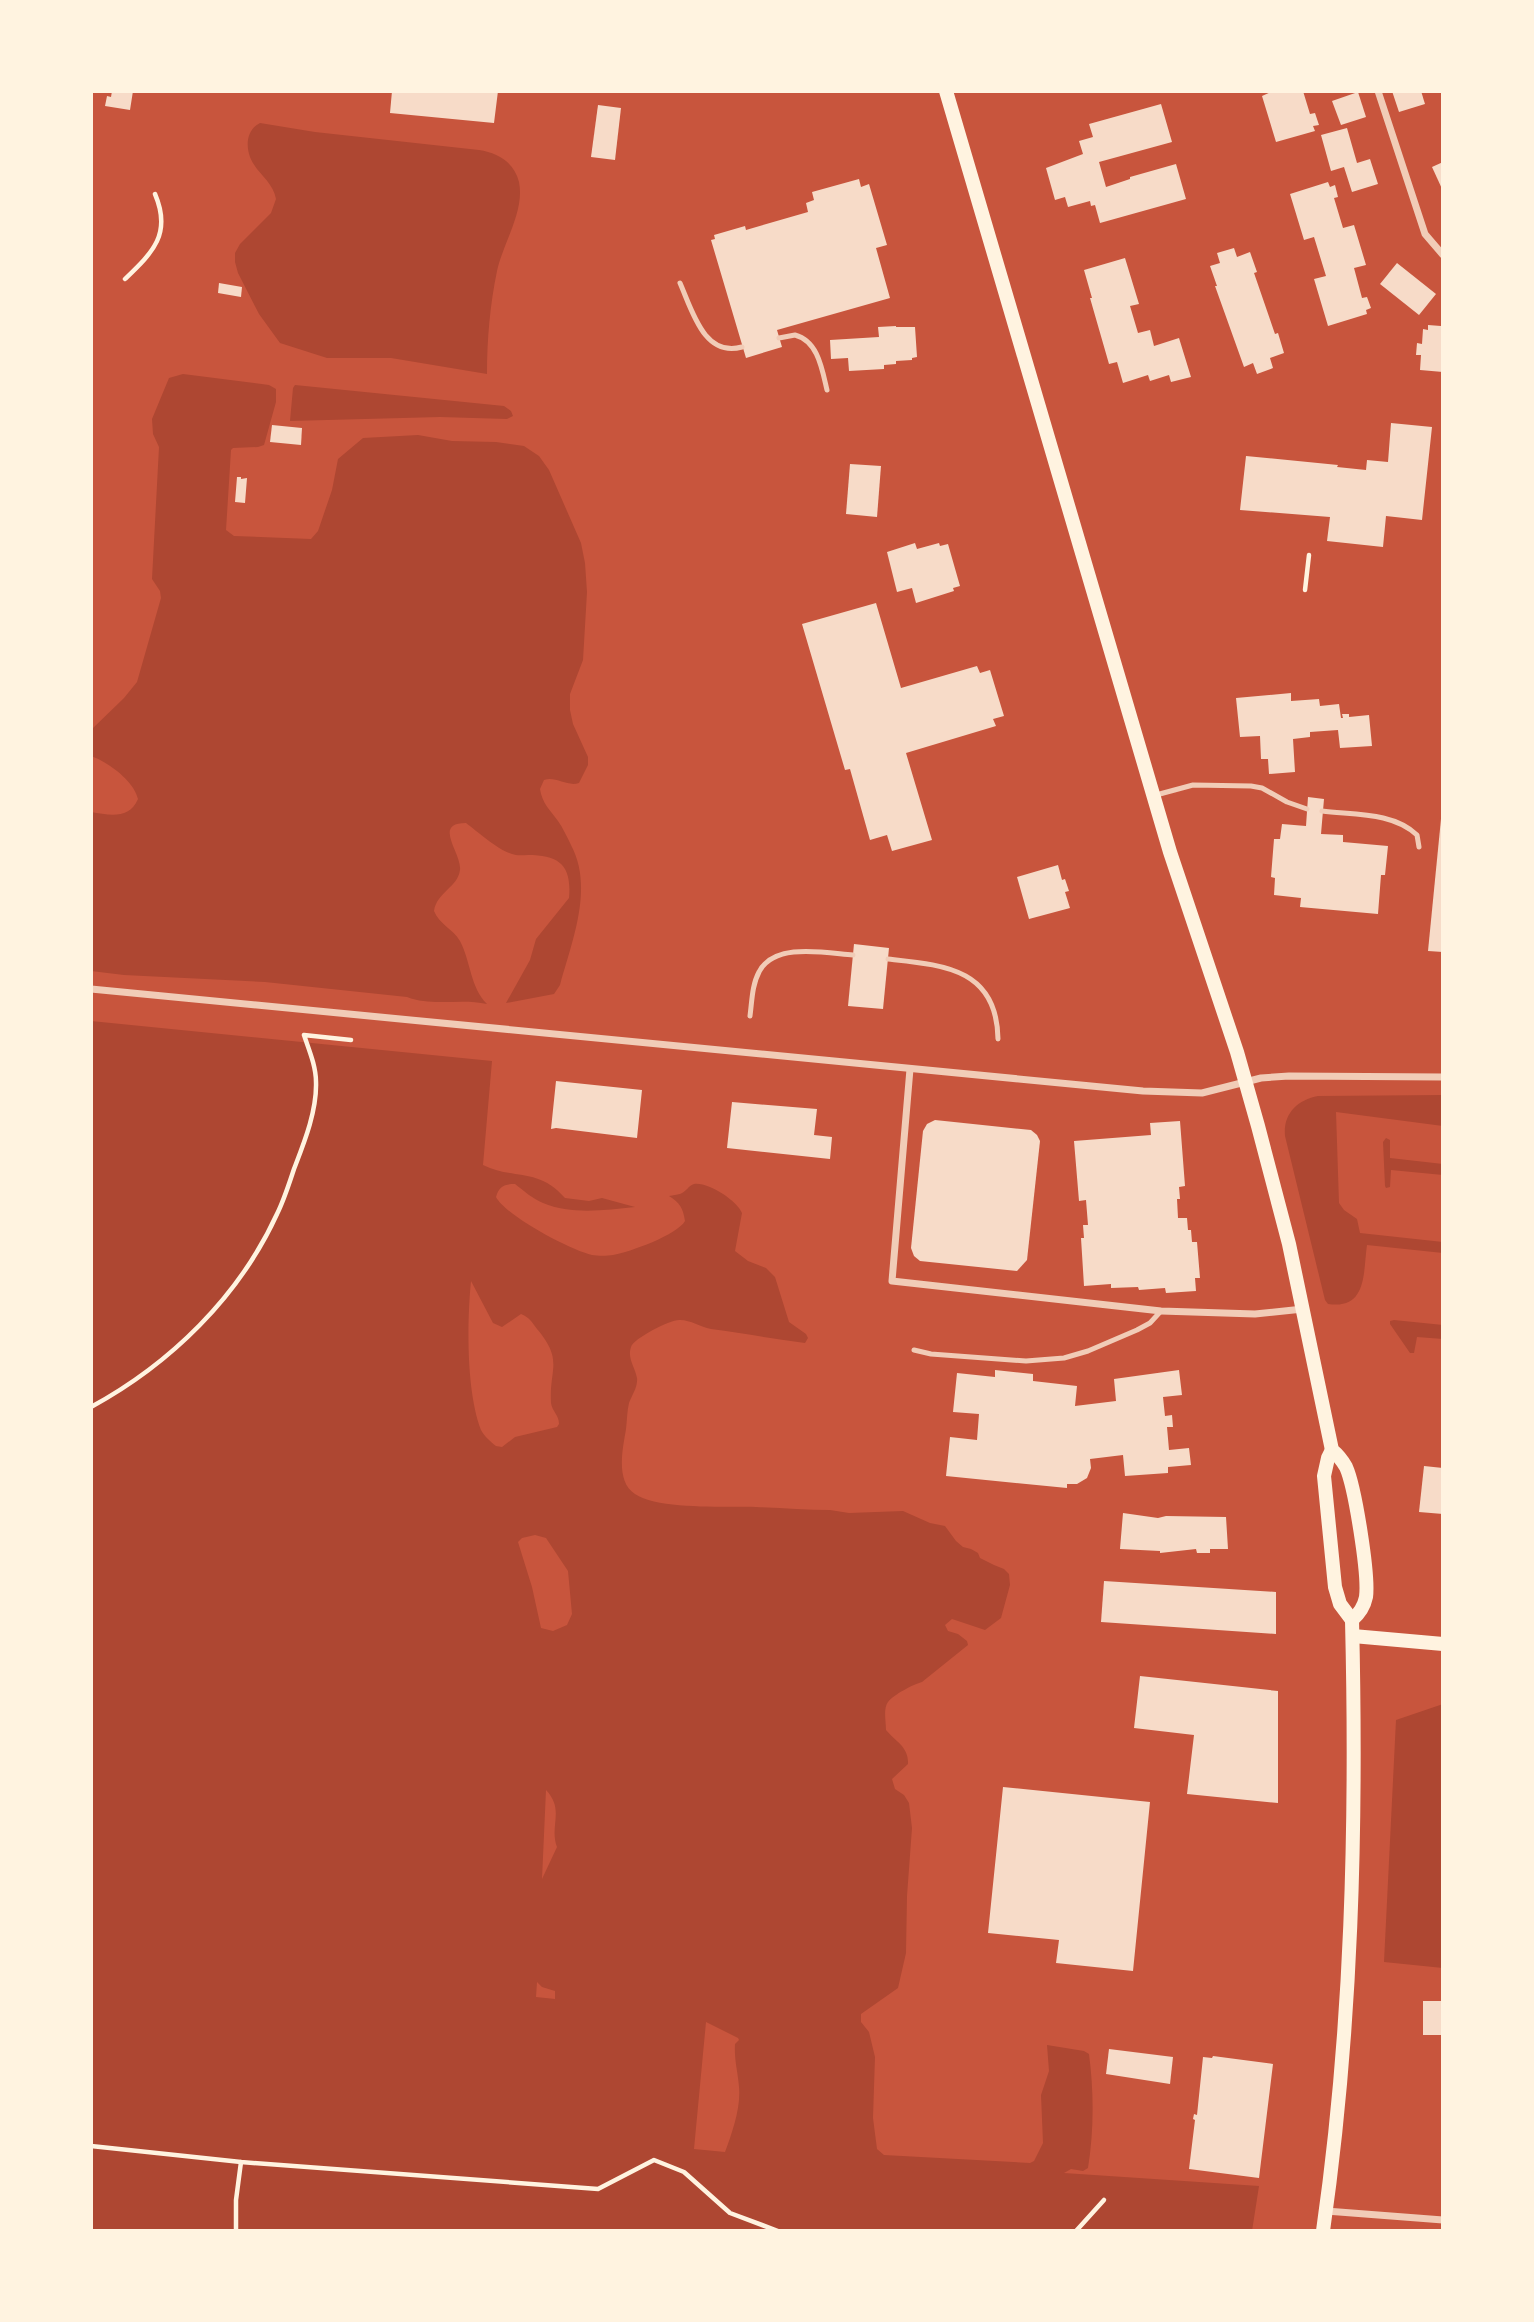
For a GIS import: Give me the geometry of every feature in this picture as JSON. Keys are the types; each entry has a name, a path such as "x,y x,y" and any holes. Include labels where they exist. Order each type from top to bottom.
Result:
{"main road":[{"path":"946,91 1170,852 1245,1082 1289,1244 1332,1450 1348,1473 1363,1551 1366,1596 1359,1613 1352,1620"},
{"path":"1323,2231 1340,2087 1348,1972 1354,1788 1352,1620 1340,1604 1335,1587 1324,1476 1332,1450"},
{"path":"1353,1636 1443,1644"}],"street":[{"path":"1378,91 1425,234 1443,255"},
{"path":"91,989 1187,1094 1202,1094 1245,1082 1289,1076 1443,1077"},
{"path":"910,1069 892,1281 1161,1311 1255,1314 1304,1309"},
{"path":"1326,2211 1443,2220"}],"lane":[{"path":"680,283 704,334 722,347 742,347"},
{"path":"779,338 794,335 808,342 816,352 827,390"},
{"path":"1154,796 1193,785 1251,786 1262,788 1299,808 1307,809"},
{"path":"1322,811 1390,819 1417,835 1419,847"},
{"path":"750,1016 755,981 763,965 769,960 793,952 853,955"},
{"path":"888,959 934,964 962,974 986,994 996,1017 999,1039"},
{"path":"914,1350 931,1354 1026,1361 1063,1358 1088,1351 1137,1330 1150,1323 1161,1311"}],"path":[{"path":"125,279 156,244 163,229 162,211 155,194"},
{"path":"1306,590 1308,555"},
{"path":"91,1407 116,1394 158,1365 214,1312 251,1261 277,1215 301,1152 314,1106 316,1081 304,1035 351,1040"},
{"path":"91,2146 241,2162 598,2189 654,2160 684,2172 730,2213 778,2231"},
{"path":"236,2231 236,2200 241,2162"},
{"path":"1076,2231 1104,2200"}],"shaded area":[{"path":"260,123 315,132 479,150 493,153 509,164 519,182 519,204 500,260 495,284 489,322 487,374 391,358 327,358 280,343 259,314 235,262 235,253 240,244 271,213 276,199 272,187 253,163 249,152 250,133"},
{"path":"183,374 269,385 276,389 276,402 264,445 231,450 226,530 234,536 311,539 318,531 332,490 338,459 363,438 418,435 452,441 524,446 539,456 549,470 581,543 587,592 583,660 570,694 570,710 573,724 588,757 588,765 579,783 570,784 548,779 544,780 540,789 544,802 571,845 581,879 575,933 560,985 554,994 506,1003 530,960 536,939 569,898 566,870 548,857 506,852 466,823 456,824 451,828 451,840 460,870 456,881 439,899 434,911 460,941 477,990 487,1004 426,1001 265,982 91,971 91,812 111,815 124,813 134,806 138,799 136,792 119,773 91,756 91,730 137,682 161,598 152,579 159,447 153,434 152,419 169,378"},
{"path":"295,385 504,406 513,416 507,419 440,417 290,421"},
{"path":"91,1021 492,1061 483,1165 545,1182 565,1198 589,1201 602,1198 635,1207 589,1211 554,1207 539,1201 515,1184 505,1185 499,1190 496,1197 502,1205 525,1222 569,1246 592,1255 608,1256 652,1242 680,1226 685,1221 682,1209 669,1196 682,1193 694,1184 714,1189 734,1203 742,1213 735,1251 748,1261 766,1268 775,1277 789,1322 808,1338 805,1343 711,1329 680,1320 645,1334 634,1343 630,1351 637,1381 628,1406 622,1464 625,1481 635,1494 660,1503 676,1505 830,1510 849,1513 903,1511 930,1523 945,1526 963,1547 978,1553 980,1558 1009,1574 1010,1585 1001,1618 985,1630 952,1619 945,1625 948,1631 958,1634 968,1645 922,1682 894,1696 886,1708 886,1730 904,1749 908,1758 908,1764 892,1779 895,1789 904,1795 909,1803 912,1828 906,1953 898,1988 861,2014 861,2022 869,2032 875,2057 873,2118 877,2149 884,2155 1030,2163 1034,2161 1043,2143 1041,2095 1049,2071 1047,2045 1084,2051 1089,2054 1092,2097 1088,2168 1083,2171 1071,2169 1064,2173 1259,2186 1252,2231 91,2231","holes":["471,1281 493,1323 502,1327 521,1314 530,1320 545,1340 553,1357 551,1403 559,1421 557,1427 515,1437 502,1447 496,1446 482,1432 470,1377","535,1535 546,1538 568,1571 572,1614 567,1625 553,1631 541,1628 518,1542 522,1538","546,1790 555,1804 557,1847 542,1879","537,1982 542,1987 555,1991 555,1999 536,1997","706,2022 739,2040 735,2044 739,2103 725,2152 694,2149"]},
{"path":"1443,1095 1443,1126 1336,1112 1339,1203 1357,1219 1360,1233 1443,1242 1443,1253 1367,1245 1363,1277 1357,1295 1341,1304 1328,1304 1285,1136 1289,1115 1304,1101 1318,1096"},
{"path":"1386,1138 1390,1140 1390,1158 1443,1164 1443,1175 1391,1170 1390,1187 1386,1188 1383,1142"},
{"path":"1390,1321 1443,1325 1443,1339 1417,1337 1414,1353 1410,1353 1390,1324"},
{"path":"1443,1704 1443,1968 1384,1962 1396,1720"}],"building":[{"path":"112,91 133,91 130,110 105,106 107,96 111,97"},
{"path":"392,91 498,91 494,123 390,113"},
{"path":"1273,91 1303,91 1310,114 1315,113 1319,125 1313,126 1315,131 1276,142 1262,96"},
{"path":"1392,91 1421,91 1425,104 1399,112"},
{"path":"1358,92 1366,117 1341,125 1332,101"},
{"path":"1161,104 1172,142 1099,162 1106,187 1176,164 1186,199 1100,223 1095,205 1091,206 1090,201 1068,207 1065,197 1055,200 1046,168 1083,154 1079,141 1093,137 1089,124"},
{"path":"598,105 621,108 615,160 591,157"},
{"path":"1347,128 1357,163 1370,159 1378,184 1352,192 1344,167 1331,171 1321,135"},
{"path":"1443,162 1443,191 1432,167"},
{"path":"859,179 861,187 869,184 887,245 876,248 890,298 777,330 782,347 746,358 711,240 715,239 714,235 745,226 746,230 808,212 806,203 814,200 812,192"},
{"path":"1328,182 1330,187 1335,185 1338,197 1334,198 1343,228 1354,225 1366,265 1354,268 1362,298 1367,297 1371,308 1366,310 1367,314 1328,326 1314,279 1326,276 1314,237 1304,240 1290,194"},
{"path":"1234,248 1237,257 1250,252 1257,272 1254,273 1284,353 1270,358 1273,368 1257,374 1253,363 1244,367 1210,266 1220,263 1217,253"},
{"path":"1125,258 1139,304 1130,306 1138,333 1150,330 1154,346 1179,338 1191,377 1171,382 1169,375 1150,381 1148,375 1123,383 1117,362 1109,364 1084,270"},
{"path":"1397,263 1436,294 1419,315 1380,284"},
{"path":"219,283 242,287 241,297 218,293"},
{"path":"1428,325 1441,326 1443,372 1420,370 1421,355 1416,355 1417,343 1422,344 1423,329 1428,330"},
{"path":"878,327 915,327 917,357 912,360 896,361 896,364 884,365 884,369 849,371 848,358 831,359 830,340 879,337"},
{"path":"1391,423 1432,427 1422,520 1386,516 1383,547 1327,541 1330,517 1240,510 1246,456 1366,470 1367,460 1388,462"},
{"path":"272,425 302,428 301,445 270,442"},
{"path":"850,464 881,466 877,517 846,514"},
{"path":"237,477 247,478 245,503 235,502"},
{"path":"915,543 917,549 939,543 940,546 948,544 960,586 953,588 954,591 916,603 912,588 897,592 887,552"},
{"path":"876,603 901,688 977,666 980,673 990,670 1004,716 993,719 996,726 906,753 932,840 892,851 887,835 870,840 850,769 845,770 802,624"},
{"path":"1291,693 1291,701 1319,699 1320,706 1339,704 1341,718 1342,714 1349,714 1349,717 1369,715 1372,746 1340,748 1338,730 1310,732 1310,737 1293,739 1295,772 1269,774 1268,759 1261,759 1260,736 1240,737 1236,698"},
{"path":"1308,797 1324,799 1321,834 1343,835 1343,842 1388,846 1385,875 1381,875 1378,914 1300,907 1301,898 1274,895 1275,878 1271,877 1274,839 1280,839 1282,824 1306,826"},
{"path":"1443,819 1443,952 1428,951"},
{"path":"1058,865 1062,880 1065,879 1069,891 1065,892 1070,908 1029,919 1017,877"},
{"path":"854,944 889,948 883,1009 848,1006"},
{"path":"556,1081 642,1090 637,1138 551,1129"},
{"path":"732,1102 817,1109 814,1135 832,1137 830,1159 727,1148"},
{"path":"935,1120 1031,1130 1037,1135 1040,1141 1027,1260 1017,1271 920,1261 914,1256 911,1248 923,1131 927,1124"},
{"path":"1180,1121 1185,1186 1179,1187 1178,1218 1187,1218 1192,1242 1197,1242 1200,1278 1195,1278 1196,1291 1166,1293 1165,1288 1111,1288 1111,1284 1084,1286 1081,1238 1084,1238 1083,1225 1088,1225 1086,1200 1079,1201 1074,1141 1151,1135 1150,1123"},
{"path":"995,1370 1033,1374 1033,1381 1077,1386 1075,1406 1116,1401 1114,1379 1179,1370 1182,1395 1163,1397 1165,1416 1172,1415 1173,1427 1167,1427 1169,1450 1189,1448 1191,1465 1168,1467 1168,1473 1125,1476 1123,1455 1090,1459 1091,1468 1087,1478 1077,1484 1067,1484 1067,1488 946,1476 950,1437 977,1440 979,1414 953,1412 957,1373 995,1377"},
{"path":"1424,1466 1443,1468 1443,1514 1419,1512"},
{"path":"1123,1513 1158,1518 1226,1517 1228,1549 1210,1549 1210,1553 1197,1553 1196,1549 1160,1553 1120,1549"},
{"path":"1104,1581 1276,1592 1276,1634 1101,1622"},
{"path":"1140,1676 1278,1691 1278,1803 1187,1794 1194,1735 1134,1728"},
{"path":"1003,1787 1150,1802 1133,1971 1056,1963 1059,1940 988,1933"},
{"path":"1423,2001 1443,2001 1443,2035 1423,2035"},
{"path":"1109,2049 1173,2057 1170,2084 1106,2074"},
{"path":"1203,2057 1273,2064 1259,2178 1189,2169 1193,2119 1194,2114 1197,2115"}]}
